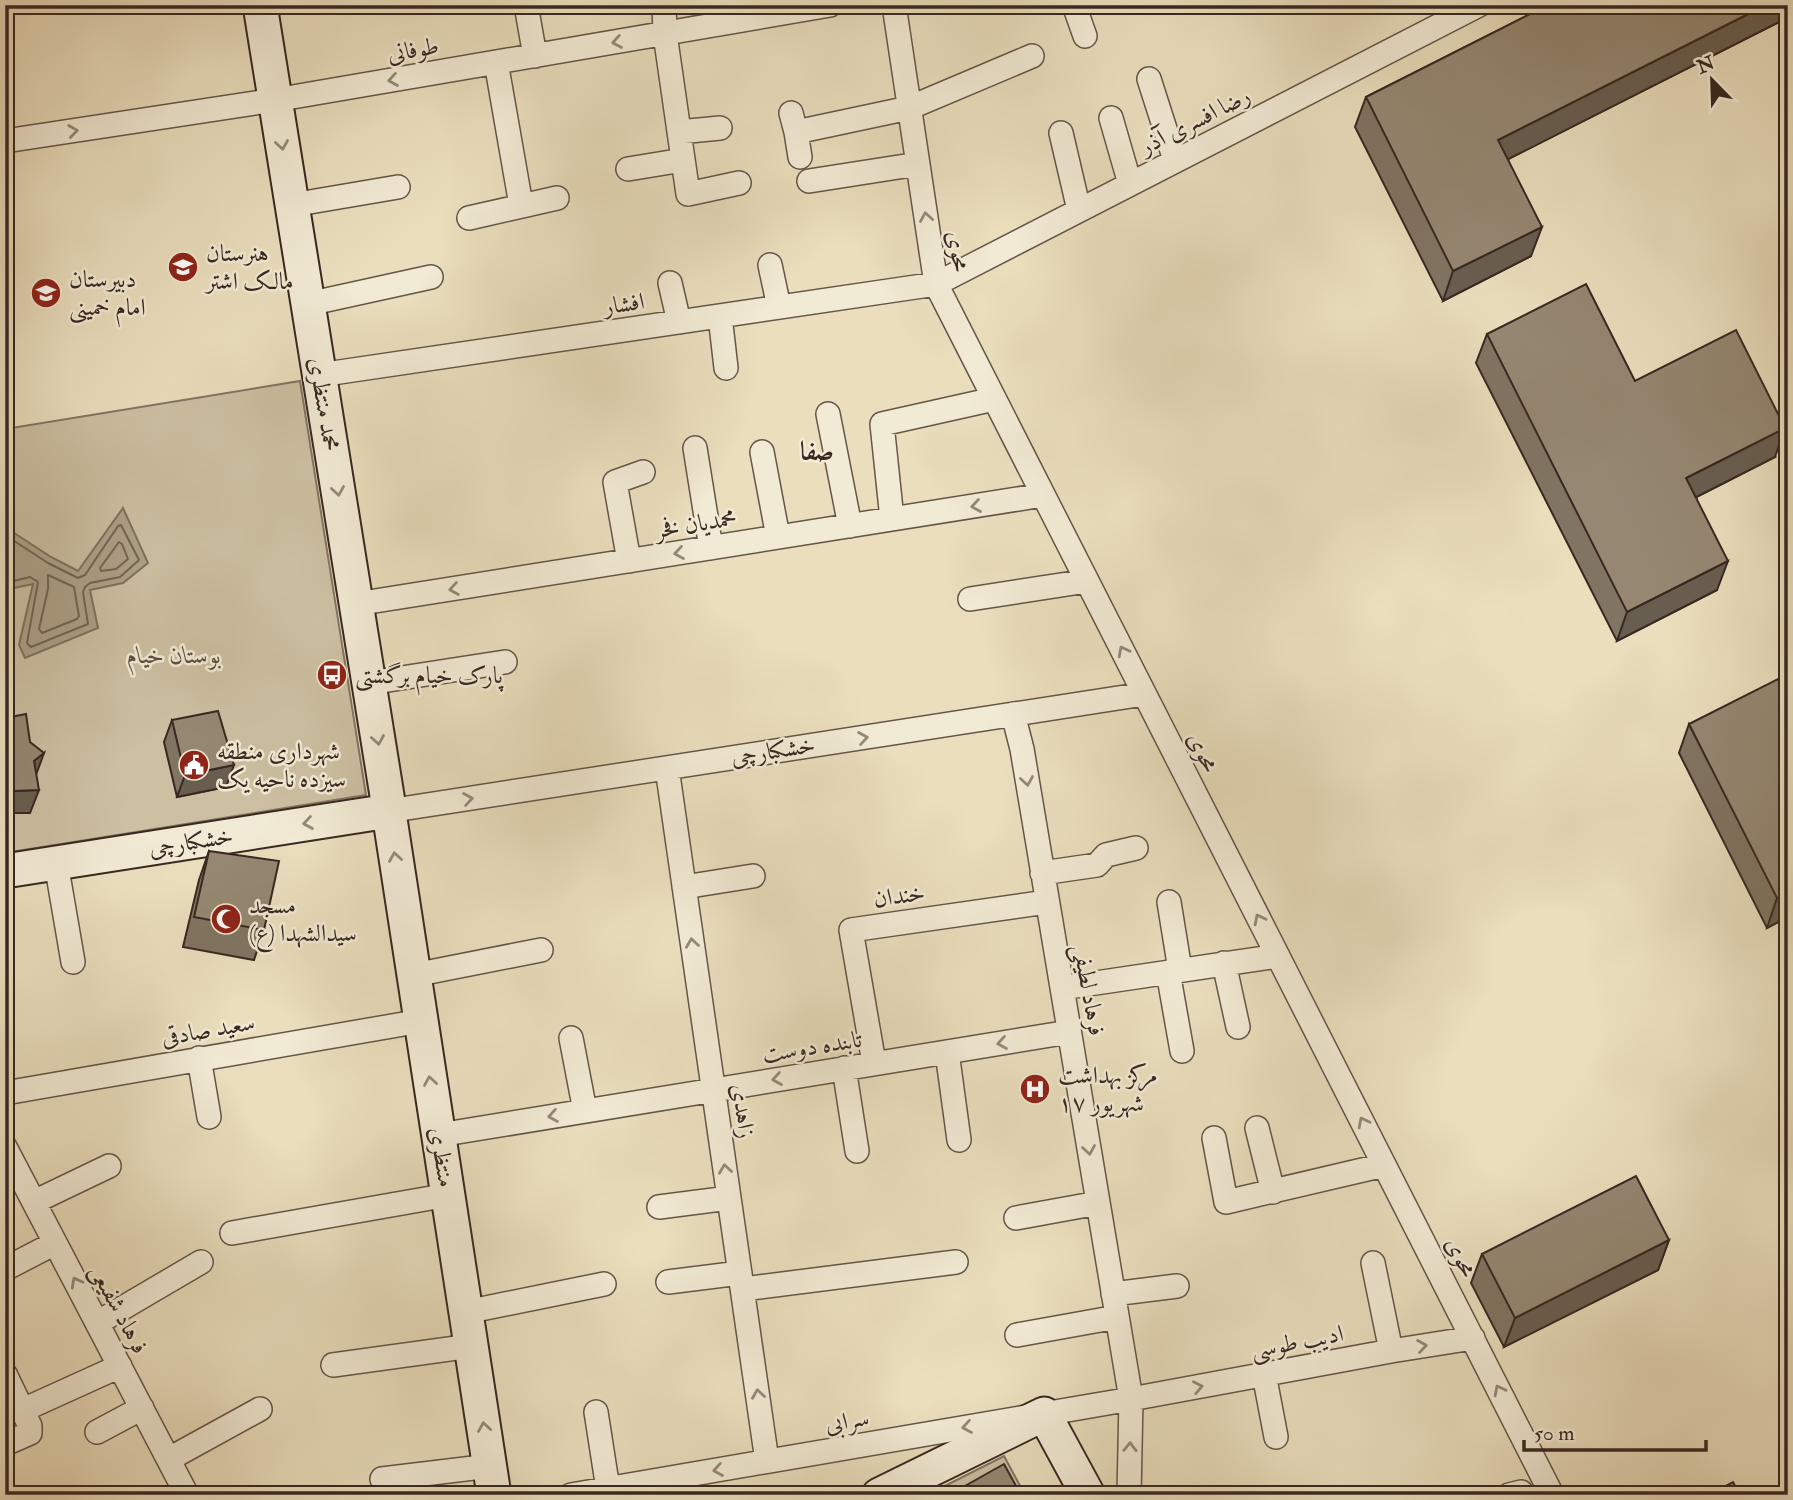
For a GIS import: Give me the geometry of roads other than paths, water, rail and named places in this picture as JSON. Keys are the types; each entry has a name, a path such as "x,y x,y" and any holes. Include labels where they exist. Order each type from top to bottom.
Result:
{"main road":[{"name":"محمد منتظری","path":"260,5 389,811"},
{"name":"خشکبارچی","path":"5,871 389,811"},
{"name":"منتظری","path":"389,811 492,1480"},
{"path":"879,1495 1044,1414 1088,1495"}],"street":[{"path":"526,5 535,56"},
{"path":"664,5 665,34 688,194 739,183"},
{"name":"طوفانی","path":"5,141 275,100 830,5"},
{"name":"محوی","path":"894,5 936,284 1552,1495"},
{"path":"1073,5 1085,36"},
{"name":"رضا افسری آذر","path":"936,284 1479,5"},
{"path":"800,158 793,122 909,108 1032,57"},
{"path":"496,62 521,205"},
{"path":"1149,79 1175,160"},
{"path":"1111,118 1130,184"},
{"path":"679,132 720,128"},
{"path":"1060,133 1079,210"},
{"path":"628,169 683,160"},
{"path":"809,181 918,164"},
{"path":"292,205 398,187"},
{"path":"469,218 557,198"},
{"path":"770,265 779,307"},
{"path":"308,303 431,277"},
{"path":"670,283 679,322"},
{"name":"افشار","path":"319,375 936,284"},
{"path":"720,316 726,368"},
{"path":"892,519 882,424 994,399"},
{"path":"828,414 850,526"},
{"path":"695,448 711,548"},
{"path":"762,452 778,537"},
{"path":"629,561 615,482 643,472"},
{"name":"محمدیان فخر","path":"356,604 1043,495"},
{"path":"970,599 1087,581"},
{"path":"369,683 505,662"},
{"name":"خشکبارچی","path":"389,811 1144,694"},
{"name":"فرهاد لطیفی","path":"1013,714 1022,748 1131,1399 1129,1495"},
{"name":"زاهدی","path":"667,768 767,1461"},
{"path":"1042,873 1097,865 1106,855 1136,848"},
{"path":"56,863 73,962"},
{"path":"684,887 753,876"},
{"name":"خندان","path":"874,1063 851,930 1047,902"},
{"path":"1169,902 1182,1051"},
{"path":"414,975 541,950"},
{"path":"1062,988 1278,956"},
{"path":"1224,963 1238,1027"},
{"name":"سعید صادقی","path":"5,1093 421,1021"},
{"name":"تابنده دوست","path":"439,1135 1069,1032"},
{"path":"571,1038 585,1111"},
{"path":"947,1052 959,1140"},
{"path":"199,1058 209,1117"},
{"path":"844,1068 857,1151"},
{"path":"1257,1128 1272,1192"},
{"path":"1214,1138 1226,1202 1384,1165"},
{"name":"فرهاد شفیعی","path":"5,1147 187,1495"},
{"path":"34,1202 109,1166"},
{"path":"232,1233 448,1195"},
{"path":"659,1206 729,1198"},
{"path":"1016,1218 1098,1203"},
{"path":"5,1269 55,1243"},
{"path":"97,1323 201,1262"},
{"path":"667,1282 741,1281 956,1262"},
{"path":"1373,1263 1391,1351"},
{"path":"466,1312 604,1284"},
{"path":"1113,1294 1177,1286"},
{"path":"1017,1335 1117,1317"},
{"name":"ادیب طوسی","path":"1131,1399 1473,1338"},
{"path":"333,1365 471,1346"},
{"path":"23,1410 120,1366"},
{"path":"5,1374 30,1426 30,1433 5,1444"},
{"path":"1264,1374 1276,1437"},
{"name":"سرابی","path":"571,1495 1131,1399"},
{"path":"97,1433 142,1408"},
{"path":"169,1459 260,1409"},
{"path":"596,1412 608,1489"},
{"path":"382,1479 492,1480"}],"water":[{"path":"123,508 148,563 123,583 90,590 98,628 25,658 19,645 33,584 5,590 5,527 78,571"}],"place":[{"name":"هنرستان مالک اشتر","path":"183,267"},
{"name":"دبیرستان امام خمینی","path":"46,293"},
{"name":"پارک خیام برگشتی","path":"332,675"},
{"name":"شهرداری منطقه سیزده ناحیه یک","path":"194,765"},
{"name":"مسجد سیدالشهدا (ع)","path":"226,919"},
{"name":"مرکز بهداشت ۱۷ شهریور","path":"1035,1089"}],"district":[{"name":"صفا","path":"817,452"}],"park label":[{"name":"بوستان خیام","path":"174,655"}]}
